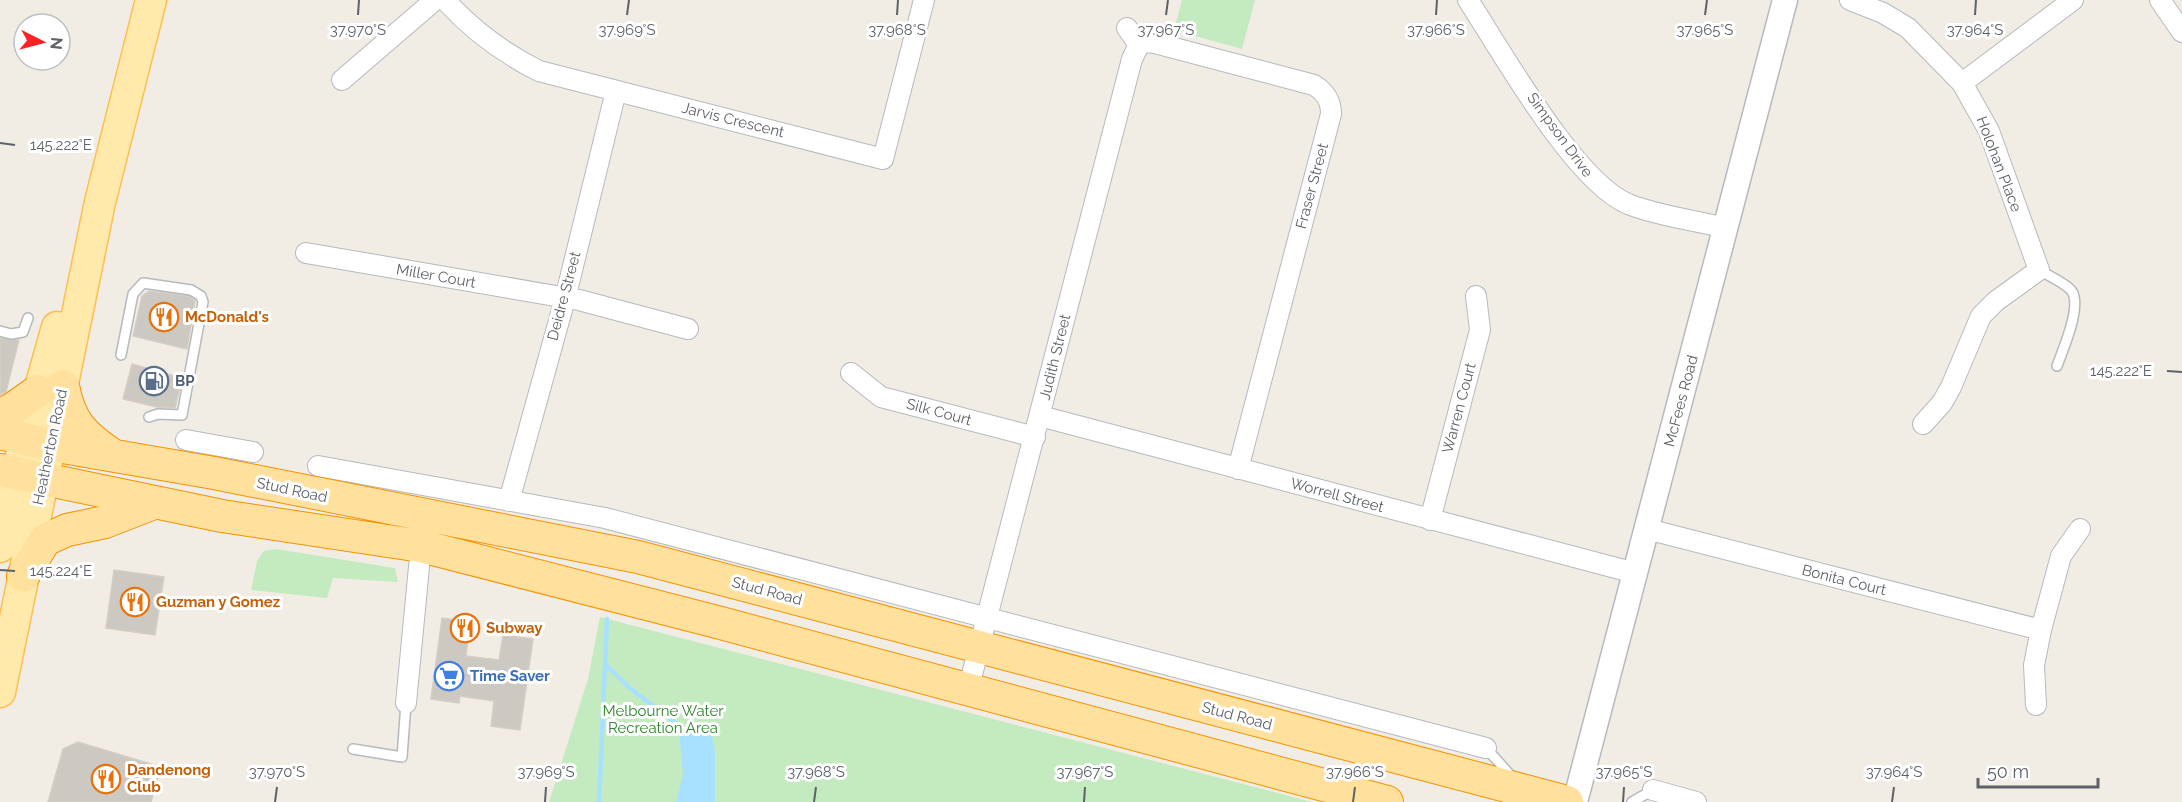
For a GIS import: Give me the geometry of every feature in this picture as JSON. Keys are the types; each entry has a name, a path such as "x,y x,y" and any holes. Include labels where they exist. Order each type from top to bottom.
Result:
{"highway":[{"path":"0,414 50,389 75,424 90,439 114,456"},
{"name":"Stud Road","path":"25,439 114,456 217,460 638,557 979,649 1344,740 1567,802"},
{"path":"20,474 154,503 421,546 717,622 1387,802"},
{"path":"23,576 45,540 67,530 105,522 154,503"}],"main road":[{"name":"Heatherton Road","path":"0,547 20,474 25,439 50,389 73,273 100,202 151,0"},
{"name":"Heatherton Road","path":"0,692 23,576 20,474"}],"street":[{"path":"342,80 435,0"},
{"name":"Jarvis Crescent","path":"445,0 480,35 539,71 883,159 924,0"},
{"name":"Simpson Drive","path":"1468,0 1559,138 1590,177 1628,204 1726,228"},
{"name":"McFees Road","path":"1575,802 1785,0"},
{"name":"Holohan Place","path":"1850,0 1883,13 1908,28 1962,82 1989,131 2039,270"},
{"path":"1962,82 2073,0"},
{"path":"2160,0 2182,32"},
{"path":"1127,28 1139,45"},
{"name":"Fraser Street","path":"1139,45 1147,42 1155,43 1314,85 1321,90 1331,105 1331,114 1238,469"},
{"name":"Judith Street","path":"968,690 1132,59 1139,45"},
{"name":"Deidre Street","path":"509,501 565,299 616,91"},
{"name":"Miller Court","path":"306,254 579,300 688,329"},
{"path":"1923,424 1947,395 1981,316 1996,301 2039,270"},
{"name":"Warren Court","path":"1430,520 1480,330 1476,296"},
{"name":"Silk Court","path":"851,373 881,397 1035,437"},
{"name":"Worrell Street","path":"1040,416 1635,573"},
{"path":"186,440 217,460 253,452"},
{"name":"Stud Road","path":"318,466 605,518 986,617 1330,711 1486,748"},
{"name":"Bonita Court","path":"1647,529 2041,630"},
{"path":"2036,705 2034,665 2041,630 2061,556 2080,529"},
{"path":"406,704 421,546"},
{"path":"1653,790 1696,802"}],"lane":[{"path":"2039,270 2066,286 2075,298 2074,312 2057,366"},
{"path":"121,355 133,294 143,284 192,290 201,296 203,302 182,415 158,414 150,417"},
{"path":"0,331 11,334 23,332 28,318"},
{"path":"353,750 402,757 406,704"},
{"name":"Stud Road","path":"1486,748 1525,791"},
{"path":"1632,802 1653,790"}],"green space":[{"path":"1182,0 1255,0 1242,49 1174,30"},
{"path":"276,549 395,568 398,582 333,578 327,598 251,590 257,561 264,551"},
{"name":"Melbourne Water Recreation Area","path":"600,617 1312,802 549,802 588,679"}],"water":[{"path":"688,725 711,730 715,752 715,802 676,802 683,775 679,730"}],"building":[{"path":"149,291 189,296 195,301 187,349 133,336 142,296"},
{"path":"0,338 19,340 6,392 0,395"},
{"path":"132,364 182,378 175,408 157,407 123,399"},
{"name":"Guzman y Gomez","path":"114,570 164,577 155,635 106,628"},
{"path":"442,618 470,622 466,656 499,660 503,635 533,639 520,730 491,726 494,701 460,696 459,703 431,699"},
{"name":"Dandenong Club","path":"78,742 161,767 151,802 48,802 63,749"}],"waterway":[{"path":"599,802 607,619"},
{"path":"607,666 631,689 682,728"}],"place":[{"name":"McDonald's","path":"164,317"},
{"name":"BP","path":"154,381"},
{"name":"Guzman y Gomez","path":"135,602"},
{"name":"Subway","path":"465,628"},
{"name":"Time Saver","path":"449,676"},
{"name":"Dandenong Club","path":"106,779"}]}
